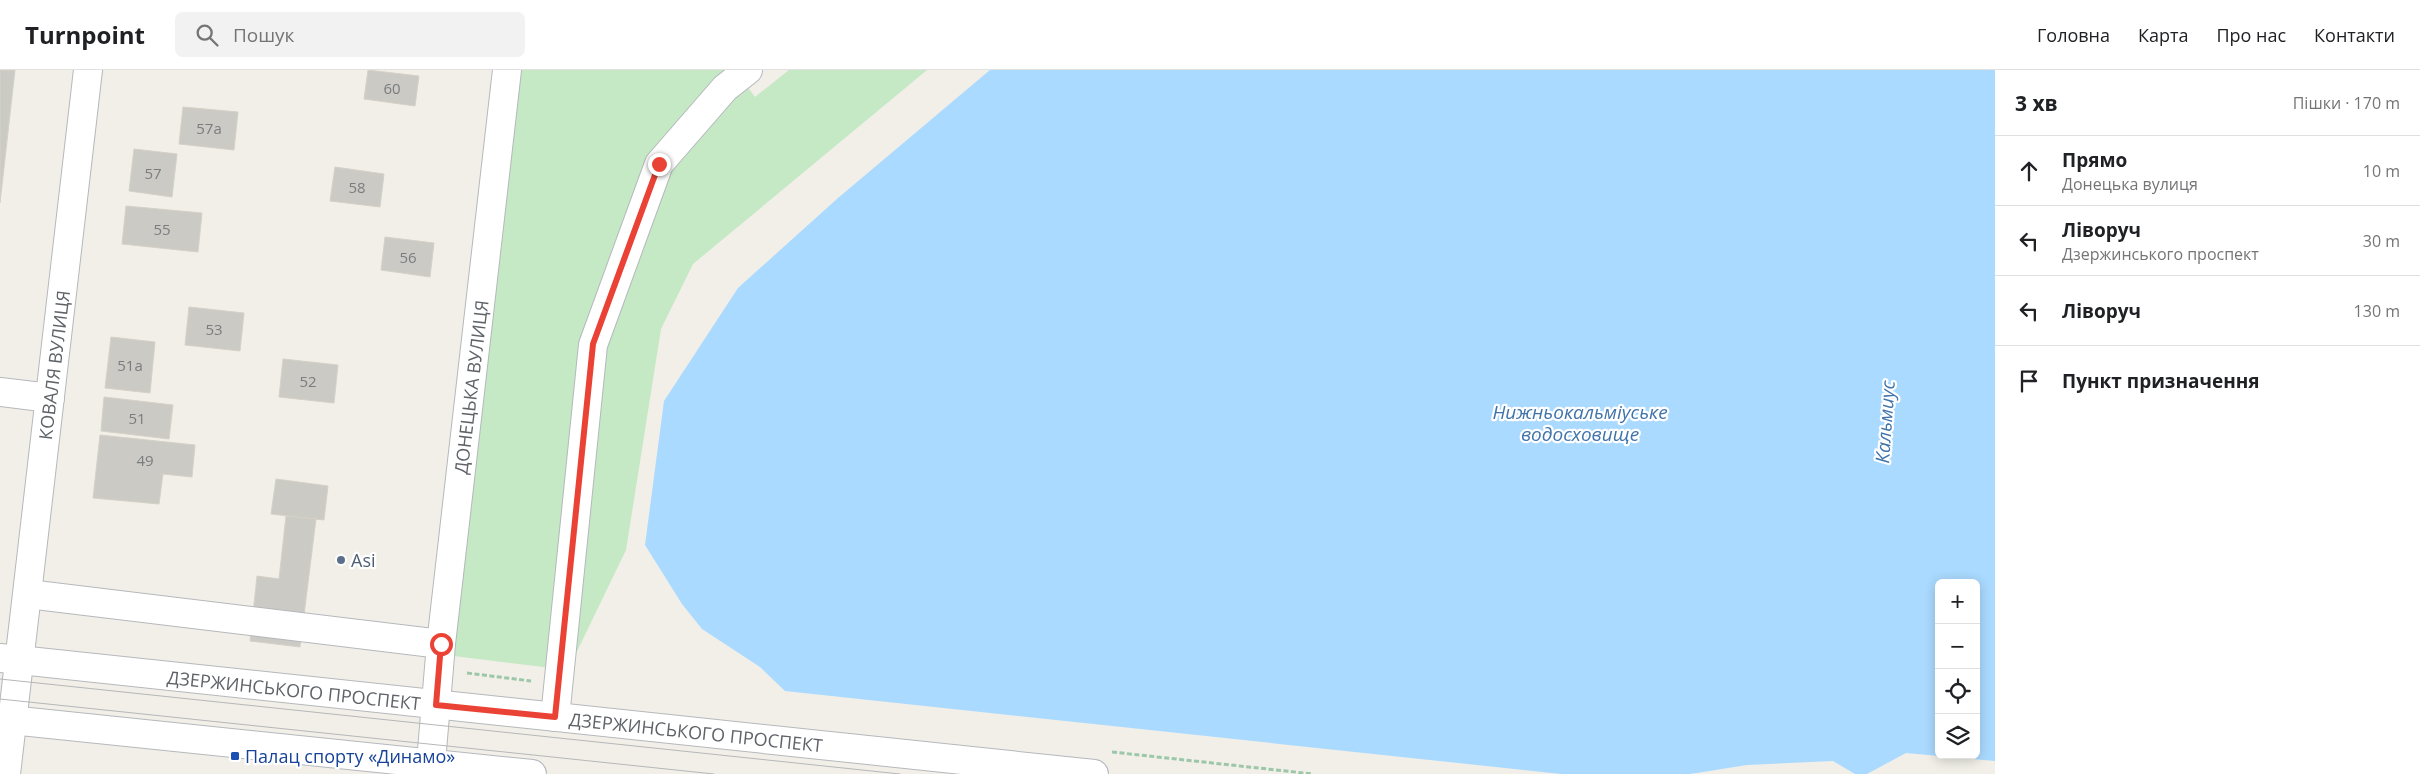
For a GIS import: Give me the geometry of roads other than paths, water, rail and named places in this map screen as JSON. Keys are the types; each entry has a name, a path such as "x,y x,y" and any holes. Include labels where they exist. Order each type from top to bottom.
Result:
{"street":[{"name":"КОВАЛЯ ВУЛИЦЯ","path":"9,660 28,594 88,70"},
{"name":"ДОНЕЦЬКА ВУЛИЦЯ","path":"430,769 441,644 507,70"},
{"path":"555,717 593,344 659,164 725,88 748,70"},
{"path":"0,392 50,398"},
{"path":"28,594 441,644"},
{"path":"6,774 9,660"},
{"name":"ДЗЕРЖИНСЬКОГО ПРОСПЕКТ","path":"9,660 1094,774"},
{"path":"6,720 430,769 532,774"}],"water":[{"name":"Нижньокальміуське водосховище","path":"990,70 1995,70 1995,761 1973,759 1980,759 1980,579 1935,579 1935,756 1906,753 1867,774 1855,774 1833,761 1747,765 1690,774 1561,774 785,691 760,667 702,629 682,604 645,545 664,401 738,288 838,198"}],"tram line":[{"path":"0,679 900,774"},
{"path":"0,699 714,774"}],"place":[{"name":"Asi","path":"341,560"},
{"name":"Палац спорту «Динамо»","path":"235,756"}],"water label":[{"name":"Кальмиус","path":"1885,422"}]}
